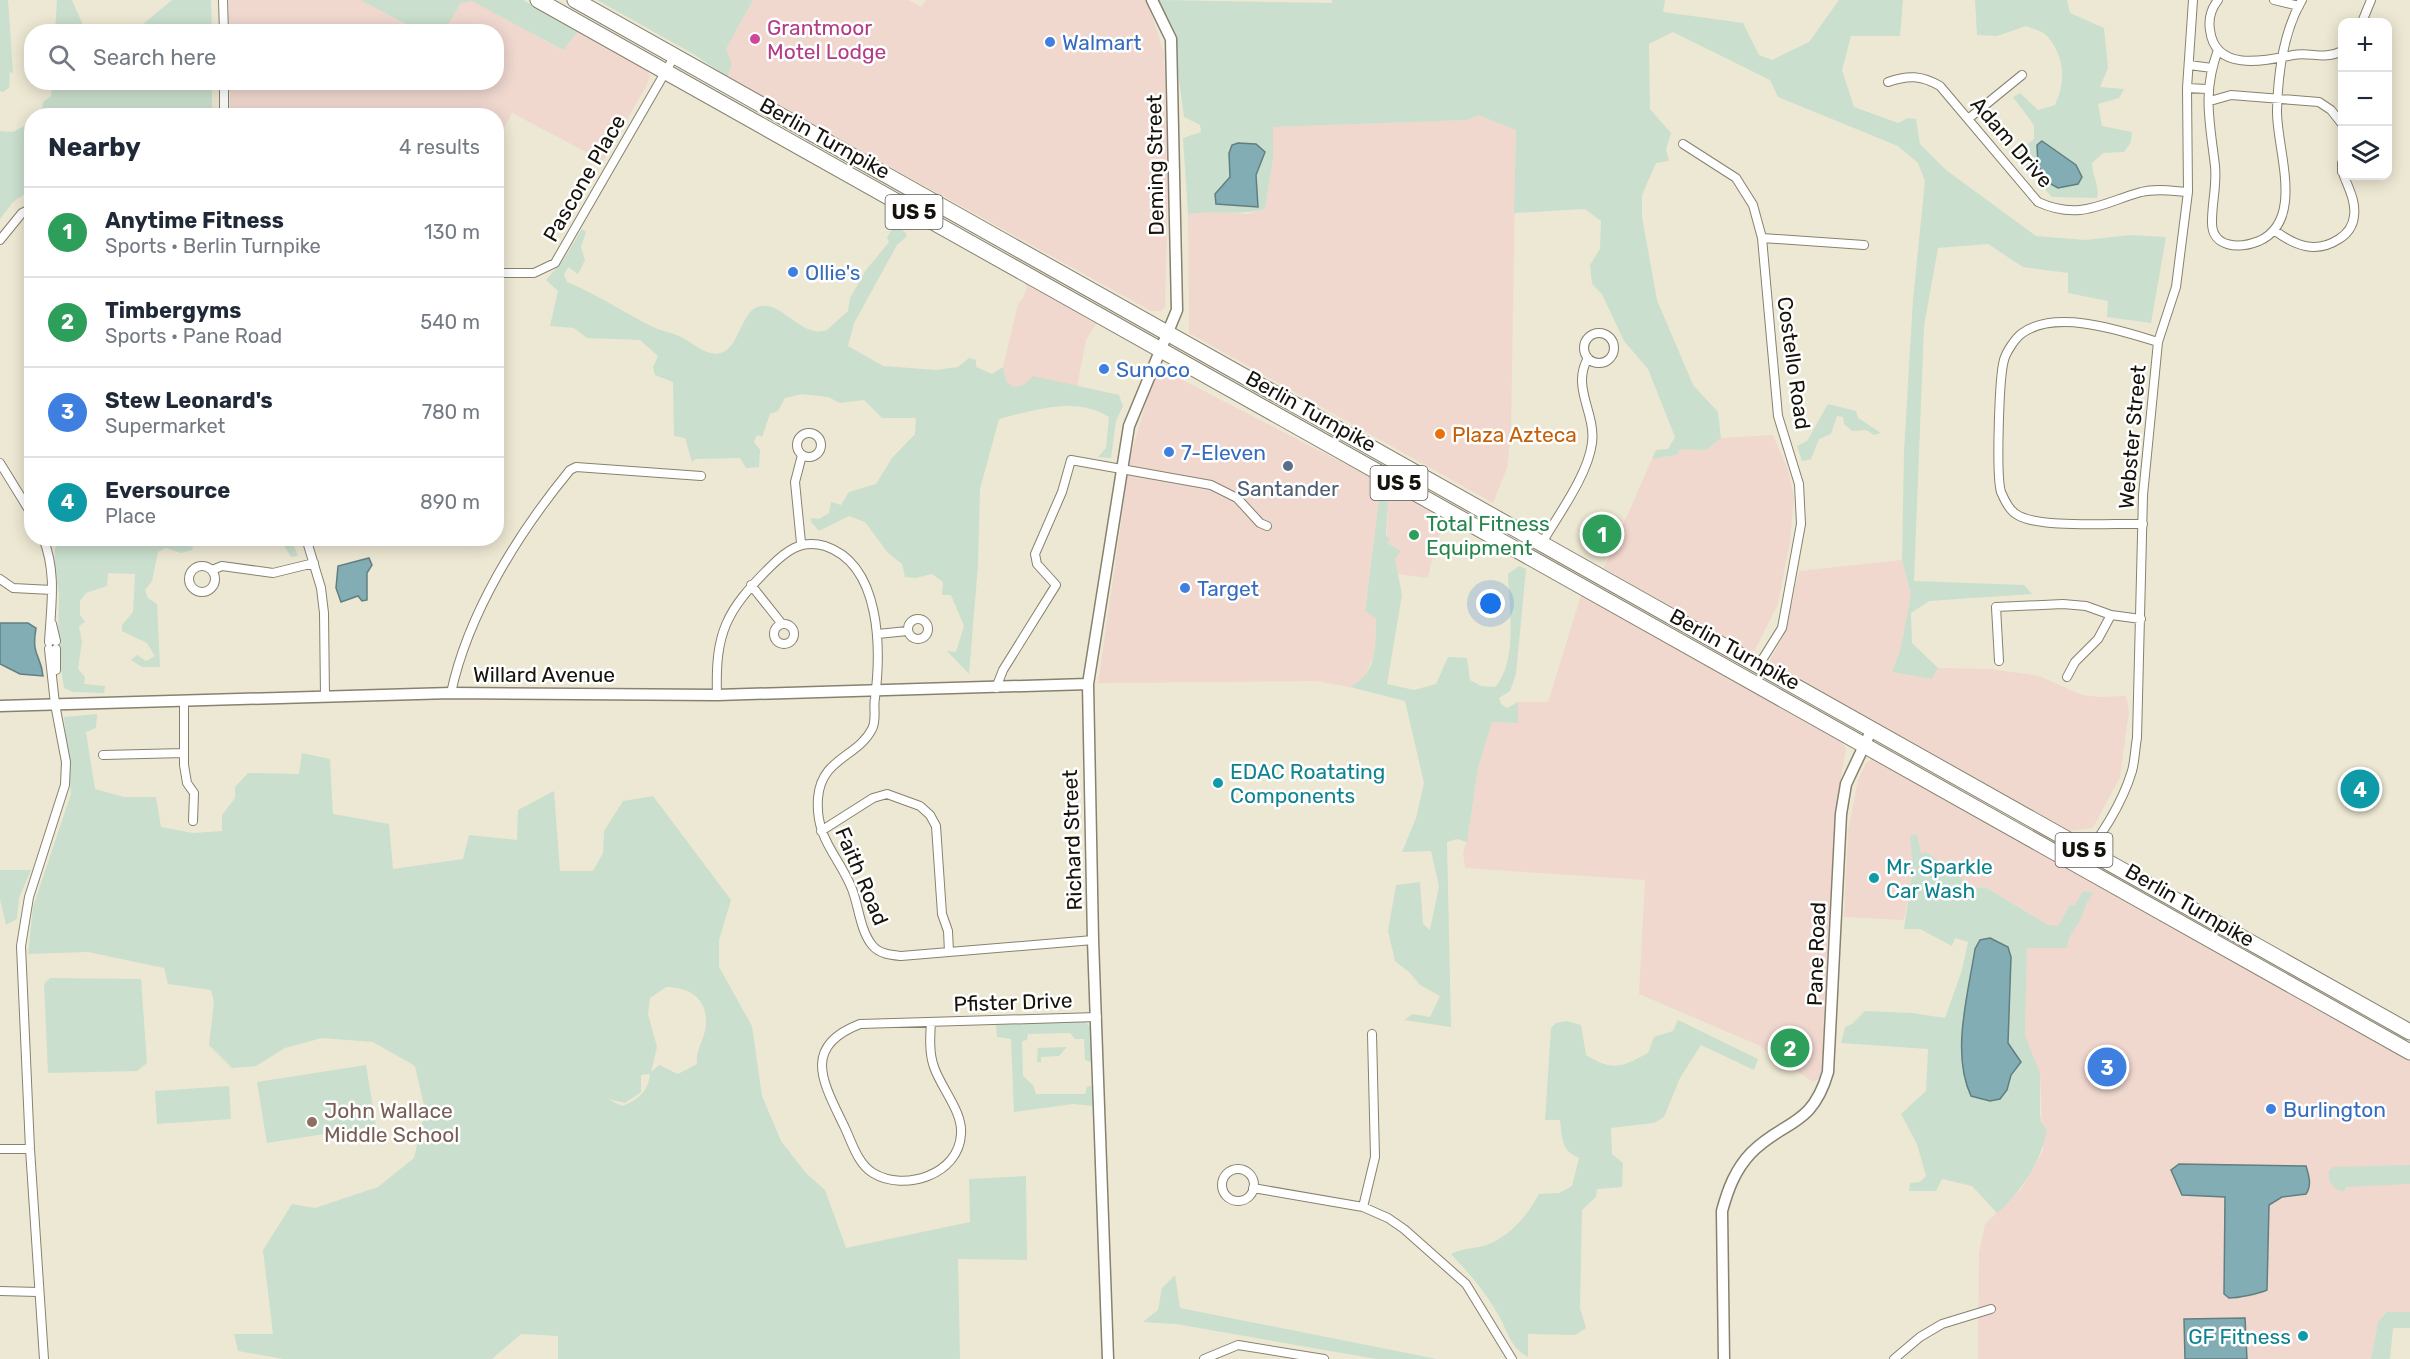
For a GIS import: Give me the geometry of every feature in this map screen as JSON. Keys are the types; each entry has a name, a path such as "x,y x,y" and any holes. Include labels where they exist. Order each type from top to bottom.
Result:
{"highway":[{"name":"Berlin Turnpike","path":"538,0 2410,1052"},
{"name":"Berlin Turnpike","path":"575,0 1170,332 2410,1032"},
{"path":"1380,473 1389,456"},
{"path":"1599,597 1607,579"}],"street":[{"path":"223,0 224,24"},
{"name":"Deming Street","path":"1152,0 1171,39 1178,310 1170,332"},
{"name":"Webster Street","path":"2077,865 2109,818 2132,770 2137,738 2143,524 2158,342 2176,287 2188,192 2187,88 2193,0"},
{"path":"2218,0 2209,14 2211,40 2218,50 2236,61 2281,60 2295,55 2325,57 2338,53"},
{"path":"2218,50 2207,88 2216,185 2211,222 2214,236 2225,244 2240,246 2261,240 2274,231 2282,212 2286,179 2277,111 2281,60 2301,3 2274,0"},
{"path":"2364,18 2371,0"},
{"name":"Pascone Place","path":"504,273 534,273 555,263 674,57"},
{"path":"2189,65 2212,68"},
{"name":"Adam Drive","path":"1888,82 1906,75 1925,77 1940,86 2038,202 2054,209 2100,208 2154,190 2188,192"},
{"path":"1968,119 2022,75"},
{"path":"2187,88 2207,88"},
{"path":"224,90 224,108"},
{"path":"2210,101 2231,95 2319,102 2338,116"},
{"name":"Costello Road","path":"1683,144 1736,178 1753,205 1762,238 1778,416 1800,484 1801,524 1782,628 1751,680"},
{"path":"2274,231 2296,244 2315,248 2344,236 2354,216 2354,202 2345,180"},
{"path":"0,240 24,212"},
{"path":"1762,238 1864,245"},
{"path":"2143,524 2047,522 2016,514 2001,490 2001,377 2004,357 2020,334 2046,324 2098,324 2158,342"},
{"name":"Richard Street","path":"1108,1359 1093,940 1088,684 1129,426 1170,332"},
{"path":"1542,543 1588,462 1592,429 1582,391 1582,374 1588,357"},
{"path":"717,695 716,668 726,625 735,604 783,553 801,543 795,482 802,455"},
{"path":"996,687 1056,585 1037,564 1035,554 1062,492 1071,460 1218,487 1237,498 1260,523 1267,526"},
{"path":"0,463 24,502"},
{"path":"451,693 463,650 494,578 570,470 576,467 701,476"},
{"name":"Faith Road","path":"801,543 824,546 841,554 856,570 875,610 878,634 874,726 835,762 822,782 818,798 821,831 826,846 852,888 873,945 885,954 901,956 1093,940"},
{"path":"44,1359 30,1149 21,946 29,897 65,785 66,762 55,705 51,622 52,590 50,560 46,546"},
{"path":"309,546 324,612 325,696"},
{"path":"212,570 222,566 263,573 282,572 314,563"},
{"path":"0,579 13,588 52,590"},
{"path":"751,585 782,624"},
{"path":"1999,661 1996,607 2063,604 2086,606 2111,615 2141,619"},
{"path":"2067,677 2075,662 2098,639 2111,615"},
{"path":"878,634 907,631"},
{"name":"Willard Avenue","path":"0,706 451,693 717,695 1088,684"},
{"path":"184,701 184,753 187,783 194,793 194,821"},
{"name":"Pane Road","path":"1724,1359 1722,1222 1728,1190 1736,1173 1752,1153 1808,1113 1821,1092 1828,1072 1841,814 1846,784 1872,729"},
{"path":"103,755 184,753"},
{"path":"821,831 873,798 887,794 920,806 930,815 936,826 942,914 948,931 949,952"},
{"name":"Pfister Drive","path":"931,1022 930,1047 933,1067 956,1113 962,1134 955,1156 939,1173 915,1179 888,1180 871,1172 859,1159 824,1083 822,1064 828,1044 840,1032 860,1024 1096,1017"},
{"path":"1363,1207 1375,1157 1372,1034"},
{"path":"0,1149 30,1149"},
{"path":"1241,1169 1251,1176 1253,1188 1247,1198 1235,1200 1225,1194 1222,1182 1229,1172 1241,1169"},
{"path":"1253,1188 1363,1207 1404,1229 1466,1284 1512,1359"},
{"path":"0,1291 38,1292"},
{"path":"1894,1359 1920,1337 1942,1324 1991,1309"},
{"path":"1204,1359 1238,1345 1324,1359"}],"shaded area":[{"path":"229,0 360,0 406,24 229,24"},
{"path":"472,0 562,50 578,31 646,67 650,76 647,85 603,161 512,113 504,128 504,108 230,108 230,90 504,90 504,24 448,24 461,3"},
{"path":"753,0 908,0 921,7 926,0 1147,0 1164,53 1168,194 1165,307 1161,311 1151,311 727,77 732,64 726,49"},
{"path":"1478,115 1516,130 1511,433 1507,468 1493,503 1189,333 1188,214 1208,211 1247,214 1265,209 1273,159 1273,127 1468,120"},
{"path":"1025,282 1096,324 1086,340 1077,400 1013,389 1006,381 1003,367 1018,304 1027,287"},
{"path":"1165,371 1452,519 1436,540 1428,578 1398,574 1395,559 1387,543 1388,501 1379,499 1365,609 1376,618 1375,642 1373,657 1363,680 1350,687 1316,681 1098,683 1131,454 1152,383"},
{"path":"1773,435 1788,470 1794,497 1790,541 1778,604 1755,650 1747,651 1604,568 1652,459 1675,455 1681,449 1706,450 1721,438"},
{"path":"1902,560 1911,594 1901,647 1892,672 1932,679 1938,668 1992,669 2039,676 2082,695 2126,696 2129,711 2120,777 2093,828 2070,831 1769,662 1786,630 1799,571"},
{"path":"1582,592 1686,654 1707,660 1841,741 1846,749 1838,794 1825,1055 1820,1078 1813,1082 1758,1045 1639,994 1645,880 1465,868 1463,853 1468,836 1478,768 1492,722 1518,723 1518,702 1548,702"},
{"path":"1878,754 2410,1055 2410,1312 2385,1312 2378,1322 2371,1359 2247,1359 2245,1318 2184,1319 2185,1359 1978,1359 1979,1253 1985,1224 2022,1188 2043,1150 2040,1074 2025,1035 2027,947 2048,925 1987,888 1973,887 1938,863 1913,867 1904,920 1844,917 1848,831 1858,780 1866,763"}],"green space":[{"path":"0,0 8,0 13,73 10,72 9,88 3,92 0,91"},
{"path":"57,0 72,0 83,24 55,24"},
{"path":"172,0 211,0 212,24 143,24"},
{"path":"360,0 523,0 578,31 563,50 472,1 461,3 448,24 406,24"},
{"path":"597,0 753,0 726,49 732,64 727,77 695,55"},
{"path":"1158,0 1332,3 1332,0 1665,0 1663,12 1743,23 1759,55 1772,60 1809,42 1839,0 1903,0 1900,36 1851,36 1842,70 1854,107 1898,123 1908,118 1916,119 1920,144 1946,170 2036,236 2085,240 2130,235 2166,237 2151,323 2107,317 2108,301 2068,293 2068,273 2023,267 1988,244 1938,248 1924,326 1914,581 2024,585 2032,594 1929,601 1911,613 1912,643 1938,668 1932,679 1892,672 1901,647 1911,594 1902,560 1904,451 1913,300 1925,181 1918,163 1898,146 1778,97 1770,80 1673,32 1649,44 1650,109 1671,133 1666,149 1669,161 1656,163 1642,195 1642,217 1657,300 1693,385 1718,412 1721,438 1706,450 1681,449 1676,455 1652,459 1656,450 1668,449 1675,437 1648,369 1624,341 1602,294 1592,284 1590,265 1600,249 1601,221 1585,209 1514,213 1516,130 1478,115 1468,120 1273,127 1273,159 1265,209 1188,214 1183,138 1201,132 1200,125 1184,117 1173,34"},
{"path":"1975,0 2067,0 2070,13 2104,28 2108,68 2100,87 2124,89 2119,98 2098,104 2102,126 2132,132 2131,142 2124,152 2103,153 2092,163 2097,198 2052,197 2015,154 2034,139 2034,125 2013,97 2020,93 2038,110 2055,105 2061,88 2061,62 2048,37 2026,26 1997,36 1977,35"},
{"path":"51,90 212,90 212,108 42,108 43,102 51,96"},
{"path":"24,126 24,195 13,202 0,219 0,131 13,132"},
{"path":"894,227 904,231 907,236 897,245 854,323 848,346 883,366 936,370 958,367 969,358 976,360 976,367 992,374 1003,367 1006,381 1013,387 1024,385 1033,376 1119,395 1123,406 1116,421 1111,458 1098,457 1106,448 1109,417 1096,411 1083,407 1055,407 999,419 980,489 978,565 969,674 947,651 956,652 964,626 951,595 942,595 943,582 932,574 915,578 905,577 902,564 888,553 865,522 849,516 819,531 811,522 811,518 819,519 829,513 831,502 841,505 849,492 876,484 892,458 915,434 916,418 882,418 864,400 840,403 828,397 802,394 785,398 778,411 770,414 762,437 757,435 754,442 760,450 759,467 746,468 740,458 695,459 692,462 685,438 674,436 673,382 655,375 653,367 658,356 640,340 587,338 574,328 550,326 558,291 546,280 562,262 582,229 586,232 581,247 585,260 578,274 568,267 564,275 567,282 653,327 684,338 704,351 714,354 727,350 749,314 761,306 777,309 809,329 827,330 848,311 850,298 866,270 889,242 887,237"},
{"path":"1828,404 1856,411 1858,418 1881,433 1874,435 1866,430 1852,431 1844,424 1843,417 1837,416 1831,434 1819,439 1811,459 1802,461 1797,446 1807,441"},
{"path":"1379,499 1388,501 1386,536 1390,538 1387,543 1401,551 1395,559 1402,595 1387,684 1414,690 1436,684 1448,657 1467,658 1470,680 1481,686 1495,687 1507,664 1509,649 1508,574 1519,566 1526,569 1516,674 1510,691 1499,698 1501,704 1507,708 1518,702 1518,723 1492,722 1478,768 1467,842 1457,839 1447,842 1451,1027 1404,1020 1413,1014 1430,1017 1440,996 1420,985 1395,961 1388,931 1396,885 1420,882 1423,924 1430,930 1439,886 1431,851 1402,852 1416,818 1424,783 1405,701 1350,687 1366,674 1375,648 1376,618 1365,611"},
{"path":"56,546 193,546 192,550 181,553 166,548 158,552 152,581 145,590 148,598 157,604 160,667 142,667 131,660 137,655 146,661 155,656 147,643 122,631 122,625 133,612 135,574 108,573 107,586 86,593 80,601 80,615 85,622 79,626 82,642 78,669 85,677 84,684 105,686 104,693 73,692 64,688 58,649 59,594 55,571"},
{"path":"284,546 294,546 298,556 291,557"},
{"path":"97,714 96,728 86,732 95,789 124,797 156,797 161,827 193,833 222,831 222,815 235,798 235,787 248,773 299,774 302,753 330,759 333,814 389,824 393,869 463,859 469,835 517,840 518,810 554,791 560,871 593,871 603,853 604,831 623,801 653,796 731,900 719,940 719,967 752,1026 762,1096 781,1141 806,1173 825,1190 846,1248 970,1222 969,1179 1026,1176 1027,1260 958,1259 960,1359 558,1359 558,1336 521,1334 492,1359 283,1359 238,1351 234,1334 273,1334 263,1250 292,1204 315,1208 378,1187 414,1158 425,1110 415,1066 373,1042 322,1038 285,1048 256,1066 232,1068 209,1045 214,1002 211,990 168,984 164,968 88,952 28,954 33,907 71,794 64,717","holes":["666,987 682,989 695,995 700,1000 705,1014 706,1028 697,1064 678,1074 659,1065 651,1072 657,1047 648,1014 650,998","650,1074 647,1086 633,1101 622,1106 608,1099 625,1103 641,1092 641,1075"]},
{"path":"1917,834 1921,854 1926,852 1973,887 1987,888 2048,925 2058,926 2070,905 2075,905 2083,891 2094,893 2087,902 2067,948 2027,948 2025,1035 2040,1073 2041,1122 2047,1130 2040,1154 2029,1175 2015,1195 1997,1213 1972,1186 1942,1179 1936,1191 1909,1191 1910,1183 1920,1182 1926,1176 1917,1144 1901,1114 1926,1091 1928,1049 1841,1043 1845,1027 1852,1024 1865,1011 1912,1013 1945,1018 1962,970 1968,942 1955,938 1952,946 1920,929 1904,929 1913,867 1910,836"},
{"path":"0,870 31,870 19,898 17,919 6,925 0,899"},
{"path":"50,978 141,979 147,1063 137,1071 48,1073 44,984"},
{"path":"1678,1020 1758,1059 1754,1070 1701,1045 1680,1078 1664,1117 1654,1123 1611,1128 1612,1154 1623,1163 1622,1187 1597,1189 1596,1197 1582,1210 1580,1308 1586,1328 1575,1335 1528,1334 1528,1357 1516,1348 1486,1296 1451,1254 1492,1243 1516,1226 1539,1194 1559,1193 1572,1186 1579,1158 1569,1152 1566,1147 1562,1138 1560,1120 1545,1120 1551,1028 1556,1023 1566,1021 1581,1025 1586,1055 1604,1064 1617,1066 1648,1053 1654,1037 1673,1031"},
{"path":"1085,1021 1091,1028 1091,1062 1085,1060 1084,1039 1075,1039 1070,1033 1028,1034 1027,1040 1022,1041 1023,1076 1033,1085 1036,1094 1085,1094 1087,1087 1091,1086 1094,1106 1073,1104 1014,1112 1011,1039 997,1037 996,1024"},
{"path":"1067,1047 1059,1056 1041,1057 1041,1062 1037,1062 1038,1048"},
{"path":"366,1065 376,1126 267,1143 257,1082"},
{"path":"229,1086 231,1119 157,1124 155,1091"},
{"path":"2410,1165 2410,1184 2346,1187 2345,1191 2340,1191 2332,1185 2329,1177 2329,1170 2333,1167"},
{"path":"1175,1275 1180,1308 1437,1359 1376,1359 1176,1324 1143,1322 1158,1310 1162,1288"},
{"path":"2386,1312 2410,1312 2410,1328 2393,1328 2390,1359 2371,1359 2378,1322"}],"water":[{"path":"2042,141 2076,165 2082,177 2078,184 2058,188 2047,182 2038,165 2037,145"},
{"path":"1256,144 1265,152 1256,175 1258,207 1216,204 1215,194 1230,177 1229,153 1232,145"},
{"path":"369,558 372,565 367,573 367,600 362,601 358,596 341,602 336,588 338,566"},
{"path":"0,623 28,623 36,628 35,650 43,676 20,674 0,664"},
{"path":"1990,938 2008,947 2011,957 2008,1043 2021,1062 2011,1075 2007,1090 2000,1099 1990,1101 1971,1096 1965,1079 1962,1043 1965,1004 1975,949 1980,940"},
{"path":"2179,1164 2306,1166 2309,1184 2306,1194 2282,1197 2269,1205 2267,1290 2233,1298 2224,1294 2225,1197 2182,1195 2171,1170"},
{"path":"2245,1318 2247,1359 2185,1359 2184,1319"}],"place":[{"name":"Grantmoor Motel Lodge","path":"755,39"},
{"name":"Walmart","path":"1050,42"},
{"name":"Ollie's","path":"793,272"},
{"name":"Sunoco","path":"1104,369"},
{"name":"Plaza Azteca","path":"1440,434"},
{"name":"7-Eleven","path":"1169,452"},
{"name":"Santander","path":"1288,466"},
{"name":"Anytime Fitness","path":"1602,534"},
{"name":"Total Fitness Equipment","path":"1414,535"},
{"name":"Target","path":"1185,588"},
{"name":"EDAC Roatating Components","path":"1218,783"},
{"name":"Eversource","path":"2360,789"},
{"name":"Mr. Sparkle Car Wash","path":"1874,878"},
{"name":"Timbergyms","path":"1790,1048"},
{"name":"Stew Leonard's","path":"2107,1067"},
{"name":"Burlington","path":"2271,1109"},
{"name":"John Wallace Middle School","path":"312,1122"},
{"name":"GF Fitness","path":"2303,1336"}]}
